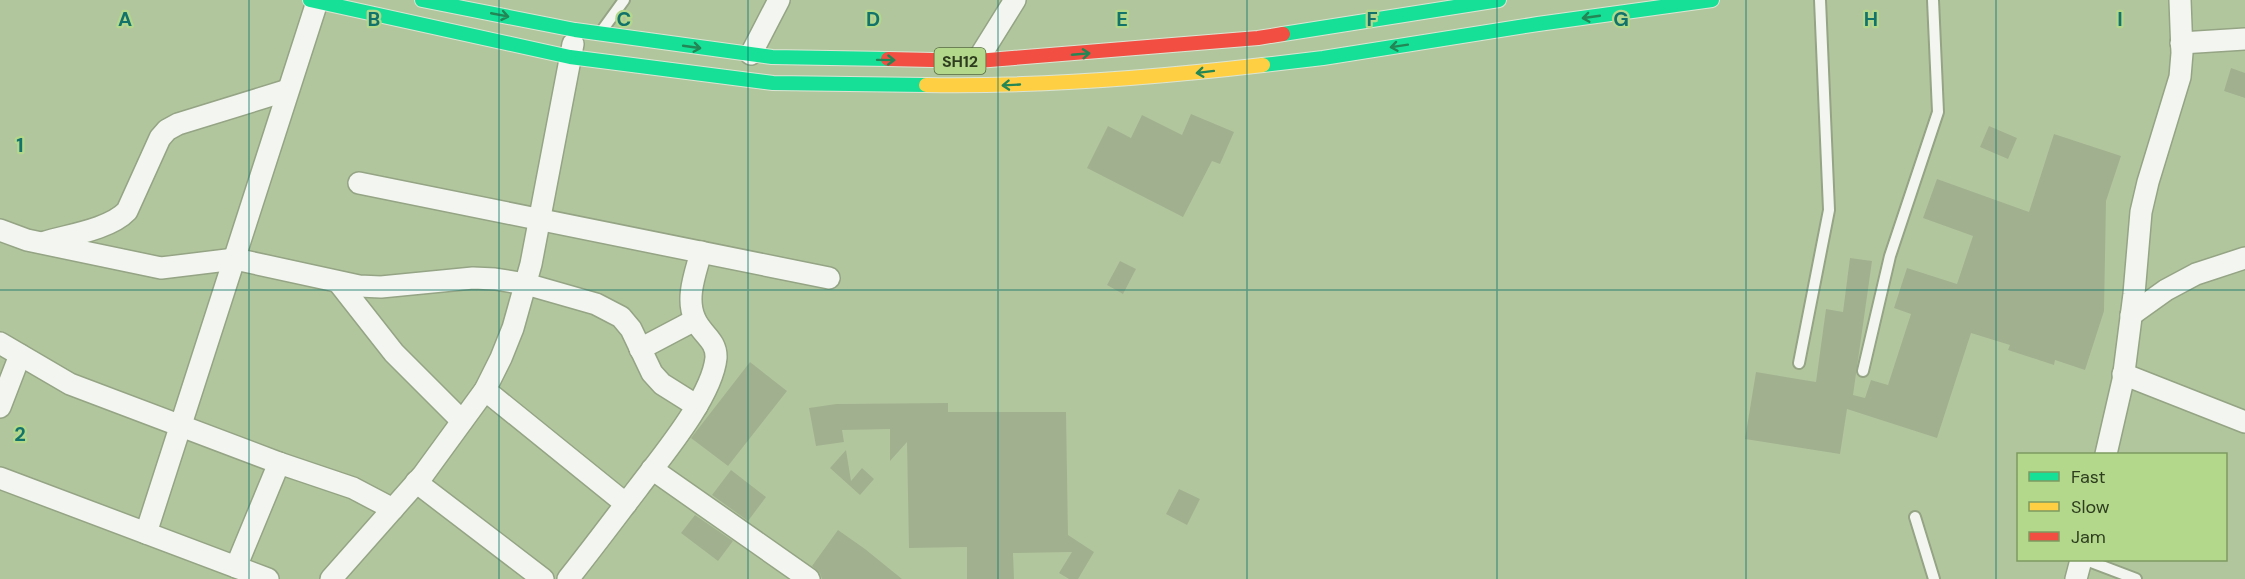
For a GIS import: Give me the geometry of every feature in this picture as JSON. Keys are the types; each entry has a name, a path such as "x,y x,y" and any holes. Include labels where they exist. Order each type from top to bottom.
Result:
{"main road":[{"name":"SH12","path":"425,0 599,34 772,57 977,62 1258,38 1499,0"},
{"path":"314,1 570,57 773,83 999,86 1162,77 1323,58 1672,3 1712,0"}],"street":[{"path":"750,54 779,0"},
{"path":"977,62 1015,0"},
{"path":"2106,453 2123,375 2141,212 2180,77 2180,0"},
{"path":"146,533 235,258 314,1"},
{"path":"341,576 485,390 513,328 526,284 540,219 575,30"},
{"path":"2181,43 2245,39"},
{"path":"42,243 105,225 121,217 127,211 160,138 167,130 178,124 288,90"},
{"path":"359,183 829,278"},
{"path":"0,230 42,243 161,268 235,258 339,283 381,287 473,278 526,284 610,309 621,316 631,329 652,373 662,384 697,406"},
{"path":"568,579 697,406 716,360 715,346 695,320 691,304 701,252"},
{"path":"2131,315 2166,290 2196,274 2245,258"},
{"path":"339,283 394,353 462,422"},
{"path":"640,349 695,320"},
{"path":"0,343 70,384 279,464 353,488 393,509"},
{"path":"0,407 20,355"},
{"path":"2123,375 2245,422"},
{"path":"485,390 626,504"},
{"path":"236,567 279,464"},
{"path":"652,469 809,579"},
{"path":"0,478 268,579"},
{"path":"416,482 543,579"},
{"path":"2076,579 2081,561"}],"lane":[{"path":"599,34 624,0"},
{"path":"1799,363 1829,210 1820,0"},
{"path":"1863,370 1890,256 1938,112 1933,0"},
{"path":"1915,517 1934,579"},
{"path":"2089,561 2136,579"}],"building":[{"path":"2231,68 2245,73 2245,98 2224,91"},
{"path":"1191,114 1234,132 1220,164 1212,161 1183,217 1087,168 1108,126 1131,138 1142,115 1182,135"},
{"path":"1989,126 2017,138 2008,159 1980,147"},
{"path":"2054,134 2121,156 2106,201 2104,311 2085,370 2055,360 2054,365 2008,350 2010,345 1971,333 1937,438 1847,409 1840,454 1745,439 1756,372 1816,382 1826,309 1843,312 1850,258 1872,261 1853,395 1865,398 1871,380 1888,385 1911,314 1894,308 1907,268 1957,284 1973,236 1923,218 1937,179 2029,212"},
{"path":"1120,261 1136,269 1123,294 1107,285"},
{"path":"750,362 787,391 728,466 691,438"},
{"path":"948,403 948,412 1066,412 1068,535 1094,552 1078,579 1069,579 1059,573 1072,552 1013,553 1014,579 967,579 967,547 909,548 907,442 890,461 890,429 842,430 844,442 816,446 809,408 836,404"},
{"path":"846,450 851,481 862,468 874,479 860,495 830,468"},
{"path":"731,470 766,497 748,521 712,495"},
{"path":"1179,489 1200,499 1187,525 1166,514"},
{"path":"695,515 733,541 718,561 681,533"},
{"path":"838,530 902,579 822,579 820,573 812,566"}],"traffic: fast":[{"path":"310,0 570,57 773,83 926,85"},
{"path":"422,0 575,30 772,57 888,59"},
{"path":"1283,34 1499,0"},
{"path":"1263,65 1712,0"}],"traffic: slow":[{"path":"926,85 1011,85 1095,81 1263,65"}],"traffic: jam":[{"path":"888,59 977,61 1283,34"}]}
